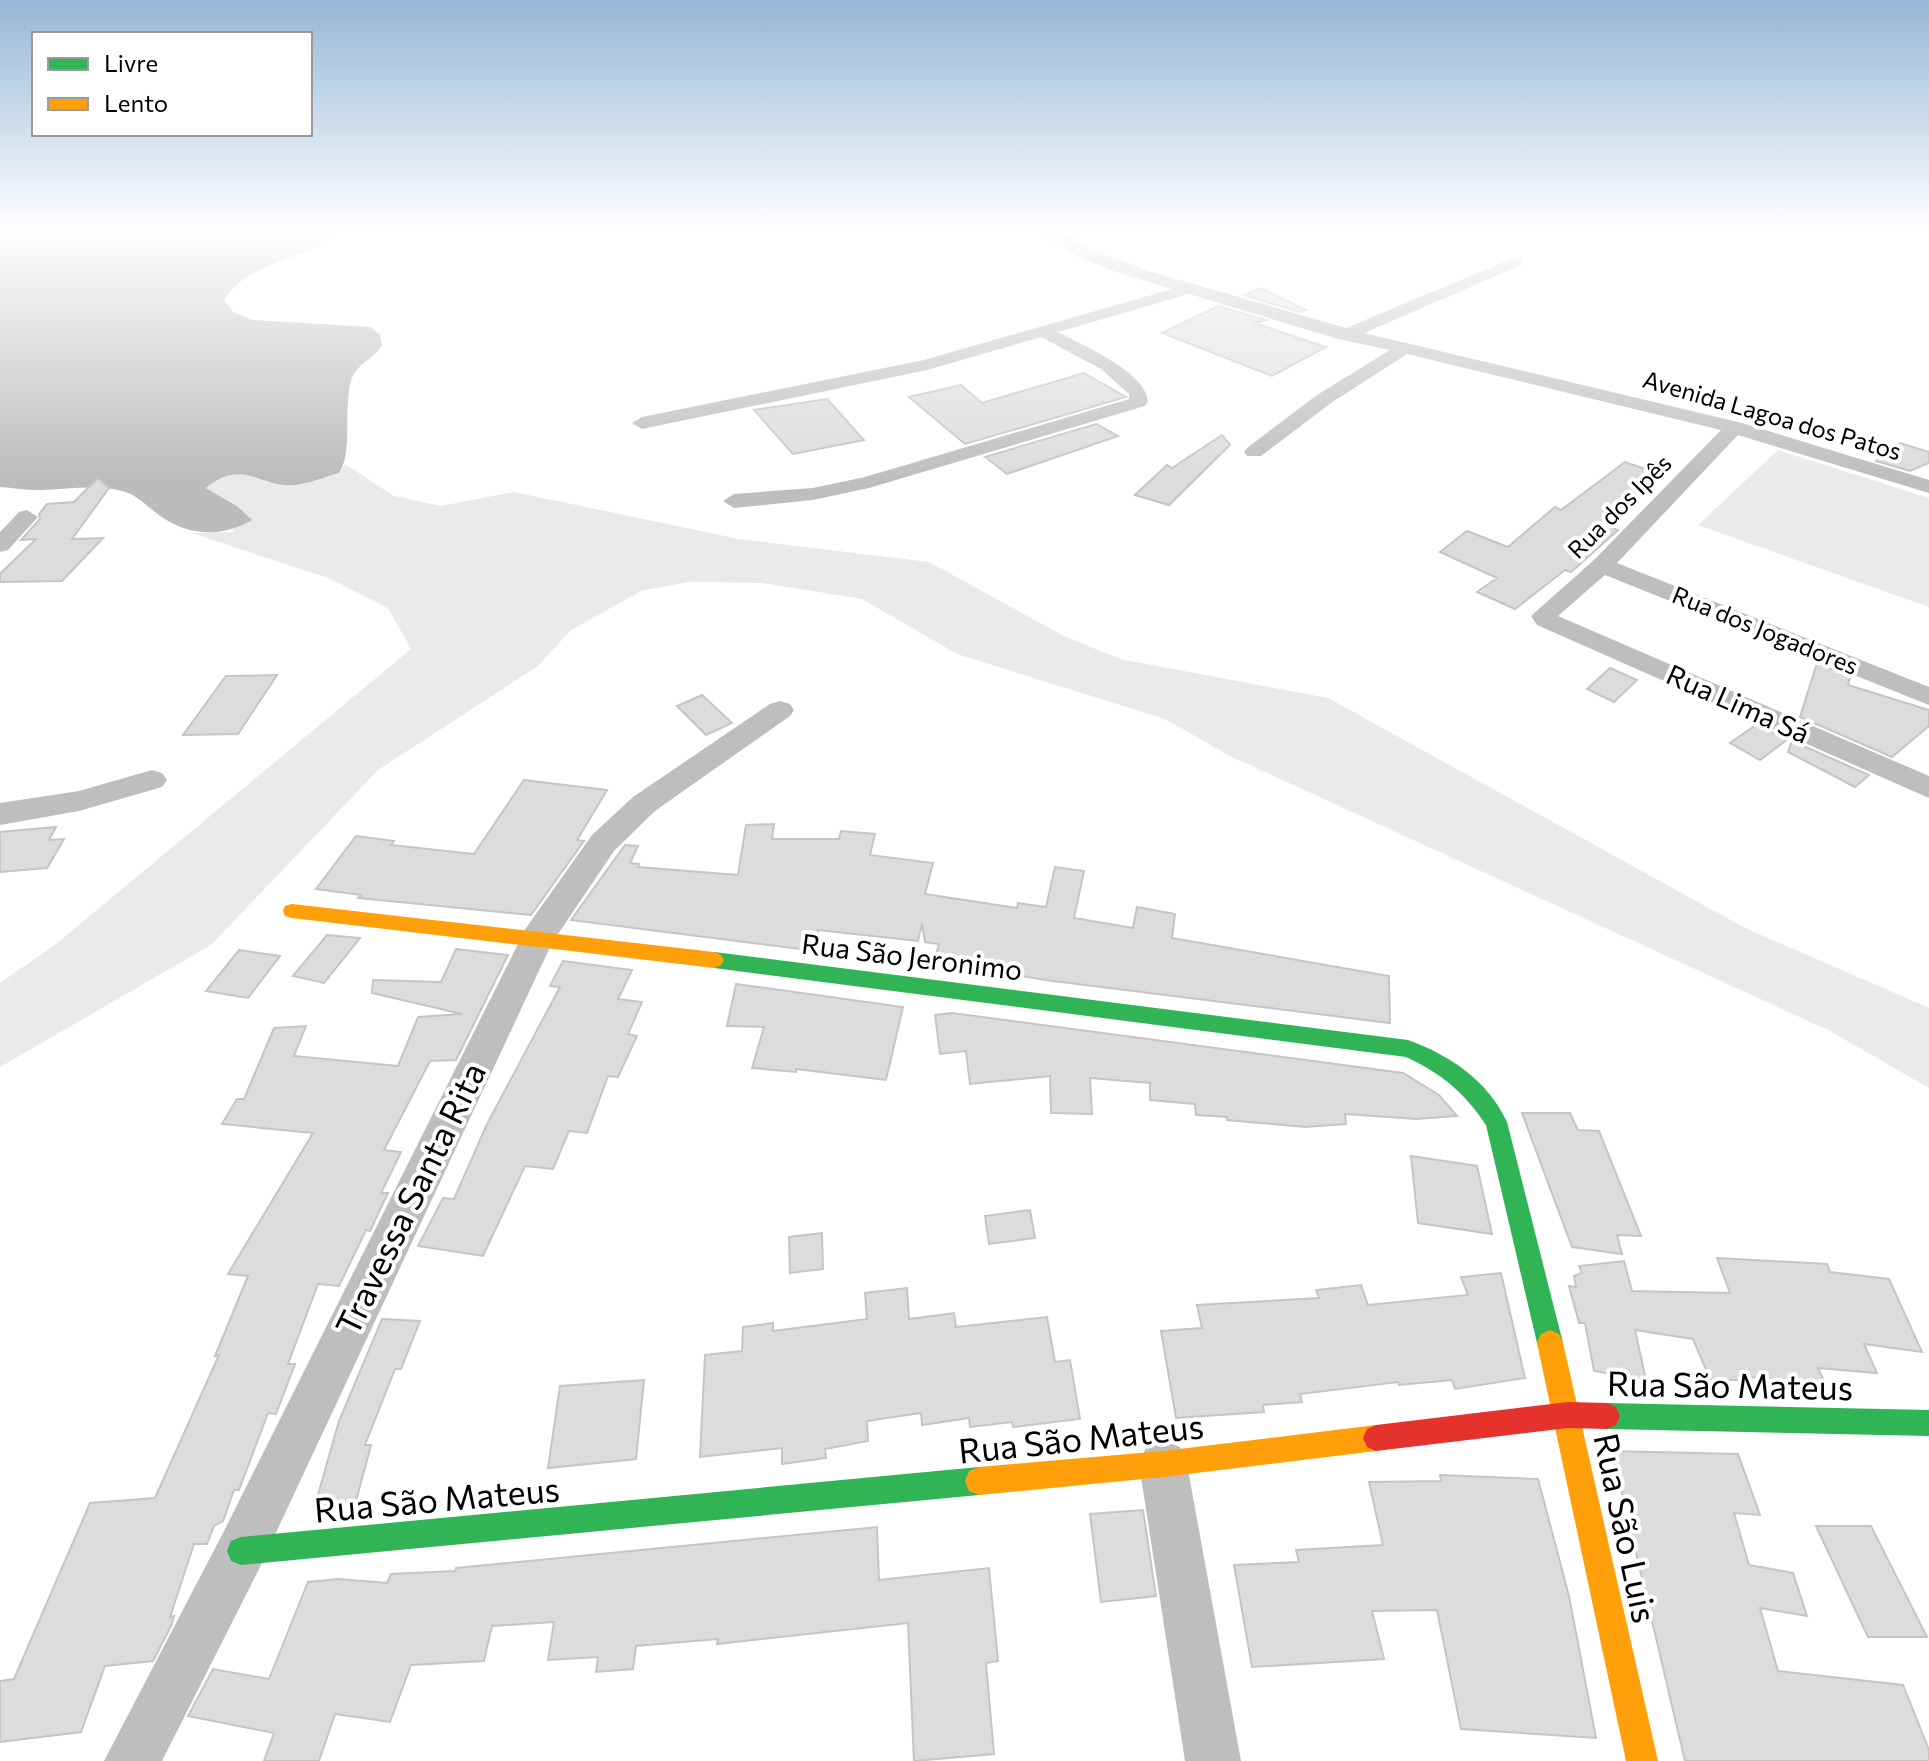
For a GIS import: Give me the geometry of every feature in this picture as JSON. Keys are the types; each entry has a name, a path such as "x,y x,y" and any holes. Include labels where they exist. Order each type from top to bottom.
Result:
{"street":[{"path":"642,423 927,365 1101,314"},
{"name":"Avenida Lagoa dos Patos","path":"1274,314 1401,350 1599,392 1922,480"},
{"path":"1344,335 1393,314"},
{"path":"734,501 813,494 869,482 1138,402 1138,392 1107,365 1042,331"},
{"path":"1254,452 1324,399 1401,350"},
{"name":"Rua dos Ipês","path":"1546,620 1544,612 1602,565 1735,427"},
{"path":"0,545 27,517"},
{"name":"Rua dos Jogadores","path":"1602,565 1929,697"},
{"name":"Rua Lima Sá","path":"1546,620 1929,788"},
{"name":"Travessa Santa Rita","path":"132,1761 241,1551 538,937 603,843 644,804 780,710"},
{"path":"0,814 79,801 152,780"},
{"name":"Rua São Jeronimo","path":"292,911 538,937 1408,1049 1444,1064 1466,1081 1483,1100 1496,1122"},
{"name":"Rua São Luis","path":"1496,1122 1568,1415 1642,1761"},
{"name":"Rua São Mateus","path":"241,1551 1163,1464 1568,1415 1929,1423"},
{"path":"1163,1464 1213,1761"}],"shaded area":[{"path":"0,314 238,314 253,320 370,327 380,335 382,345 352,378 346,453 339,473 296,485 273,483 242,474 231,475 206,488 237,506 252,520 240,526 217,532 182,528 136,497 118,490 0,487"},
{"path":"1778,450 1929,498 1929,607 1698,525"},
{"path":"345,464 394,496 441,506 514,492 739,539 929,562 1064,636 1120,659 1328,698 1745,928 1929,1008 1929,1088 1830,1031 1230,756 1165,719 957,654 862,599 763,583 688,582 641,591 571,630 538,666 378,770 211,945 0,1067 0,983 56,944 411,649 388,608 331,579 191,533 233,532 237,506 205,487 220,478 244,474 272,483 296,485 339,473"}],"building":[{"path":"1201,314 1246,314 1266,320 1254,323 1326,347 1272,376 1162,333"},
{"path":"1084,373 1126,397 965,444 909,397 961,385 982,403"},
{"path":"827,399 864,440 793,454 754,410"},
{"path":"1096,424 1118,436 1007,474 985,457"},
{"path":"1222,435 1230,445 1169,505 1135,495 1167,465 1172,468"},
{"path":"1900,443 1929,452 1929,463 1910,471 1876,461"},
{"path":"1625,462 1660,474 1600,523 1618,530 1571,572 1565,570 1515,609 1477,592 1497,578 1440,552 1467,531 1508,547 1555,507 1561,510"},
{"path":"98,478 109,488 72,539 103,538 62,581 0,582 0,574 36,539 21,540 40,519 39,514 47,504 74,502"},
{"path":"1817,663 1850,677 1848,685 1929,710 1929,726 1892,757 1800,717"},
{"path":"1610,668 1637,680 1614,702 1587,689"},
{"path":"277,675 238,734 183,735 226,676"},
{"path":"702,695 732,723 706,735 677,706"},
{"path":"1756,725 1788,739 1760,760 1730,743"},
{"path":"1792,741 1869,775 1855,787 1788,752"},
{"path":"524,780 607,790 577,840 584,841 531,915 358,898 361,895 316,889 356,836 394,841 391,845 474,854"},
{"path":"774,824 772,839 839,839 841,831 875,834 870,855 933,863 925,894 1017,908 1018,903 1046,907 1055,867 1084,871 1074,918 1133,928 1137,907 1175,914 1172,938 1389,976 1390,1023 1045,980 934,961 939,944 925,942 922,924 918,941 818,930 816,951 571,920 625,845 638,846 630,863 639,864 638,867 738,875 746,825"},
{"path":"56,827 49,840 64,839 47,868 0,872 0,832"},
{"path":"327,935 360,938 324,983 293,976"},
{"path":"456,949 508,955 456,1060 430,1061 384,1150 401,1152 381,1193 388,1193 339,1286 318,1284 288,1364 295,1364 276,1414 268,1413 239,1490 234,1490 223,1521 214,1526 207,1544 194,1544 170,1617 174,1616 171,1626 153,1661 105,1666 81,1732 0,1742 0,1681 14,1679 90,1503 155,1498 219,1355 215,1356 248,1276 228,1274 313,1133 222,1124 237,1099 244,1099 274,1028 306,1026 294,1056 398,1066 418,1017 462,1014 372,993 373,980 441,982"},
{"path":"239,950 280,956 248,998 206,991"},
{"path":"563,961 632,970 618,999 642,1002 628,1034 637,1036 618,1077 608,1076 587,1133 569,1131 553,1169 525,1166 483,1256 418,1246 443,1198 454,1199 487,1124 560,987 550,986"},
{"path":"736,984 903,1007 886,1080 796,1069 796,1072 752,1068 764,1027 727,1026"},
{"path":"952,1013 1403,1073 1439,1095 1457,1116 1416,1119 1345,1114 1346,1124 1305,1127 1227,1120 1227,1117 1196,1115 1195,1104 1150,1100 1150,1083 1090,1078 1092,1114 1051,1113 1050,1076 970,1084 966,1051 940,1054 935,1015"},
{"path":"1522,1113 1570,1113 1578,1130 1599,1131 1641,1236 1617,1235 1622,1254 1572,1247"},
{"path":"1411,1156 1477,1166 1492,1234 1418,1223"},
{"path":"1030,1210 1035,1238 989,1244 985,1216"},
{"path":"822,1233 823,1269 790,1273 789,1237"},
{"path":"1717,1258 1827,1264 1830,1272 1889,1279 1922,1352 1864,1344 1877,1373 1818,1368 1825,1383 1750,1377 1752,1381 1710,1379 1693,1339 1635,1330 1646,1380 1594,1371 1585,1323 1579,1323 1569,1286 1576,1287 1574,1276 1582,1273 1579,1266 1624,1261 1632,1291 1730,1293"},
{"path":"1501,1273 1525,1378 1455,1389 1452,1380 1399,1385 1398,1382 1300,1394 1302,1402 1263,1405 1264,1412 1176,1418 1161,1331 1202,1328 1197,1305 1319,1298 1316,1290 1361,1285 1368,1305 1468,1295 1461,1277"},
{"path":"907,1288 909,1319 954,1313 956,1327 1047,1317 1055,1362 1070,1360 1080,1419 1013,1427 1012,1422 970,1427 969,1418 922,1425 921,1413 867,1421 868,1441 825,1449 826,1458 782,1464 782,1448 700,1457 705,1355 742,1351 743,1327 773,1323 773,1331 867,1319 865,1293"},
{"path":"382,1319 420,1321 401,1369 395,1369 365,1445 371,1445 356,1501 315,1505 339,1421"},
{"path":"644,1380 636,1459 548,1468 560,1386"},
{"path":"1612,1451 1738,1454 1760,1515 1734,1513 1749,1565 1793,1573 1807,1616 1760,1608 1778,1671 1903,1685 1929,1750 1929,1761 1685,1761"},
{"path":"1440,1475 1538,1479 1569,1596 1596,1738 1461,1729 1437,1610 1372,1611 1384,1659 1252,1667 1234,1565 1299,1562 1296,1550 1383,1545 1369,1482 1441,1481"},
{"path":"1143,1510 1156,1596 1101,1602 1090,1514"},
{"path":"1816,1526 1871,1526 1927,1637 1868,1637"},
{"path":"877,1527 879,1580 989,1568 998,1661 986,1663 994,1754 914,1761 908,1623 717,1644 718,1639 636,1646 633,1669 596,1672 598,1657 548,1660 554,1622 492,1626 484,1661 411,1665 390,1722 335,1714 319,1761 264,1761 274,1733 188,1716 213,1669 269,1679 308,1582 338,1579 387,1583 391,1574 455,1571 456,1568"}],"traffic: fast":[{"path":"714,960 1408,1049 1436,1061 1459,1077 1479,1097 1496,1122 1550,1343"},
{"path":"1607,1416 1929,1423"},
{"path":"241,1551 979,1481"}],"traffic: slow":[{"path":"292,911 714,960"},
{"path":"1550,1343 1642,1761"},
{"path":"979,1481 1163,1464 1376,1438"}],"traffic: jam":[{"path":"1376,1438 1568,1415 1607,1416"}]}
